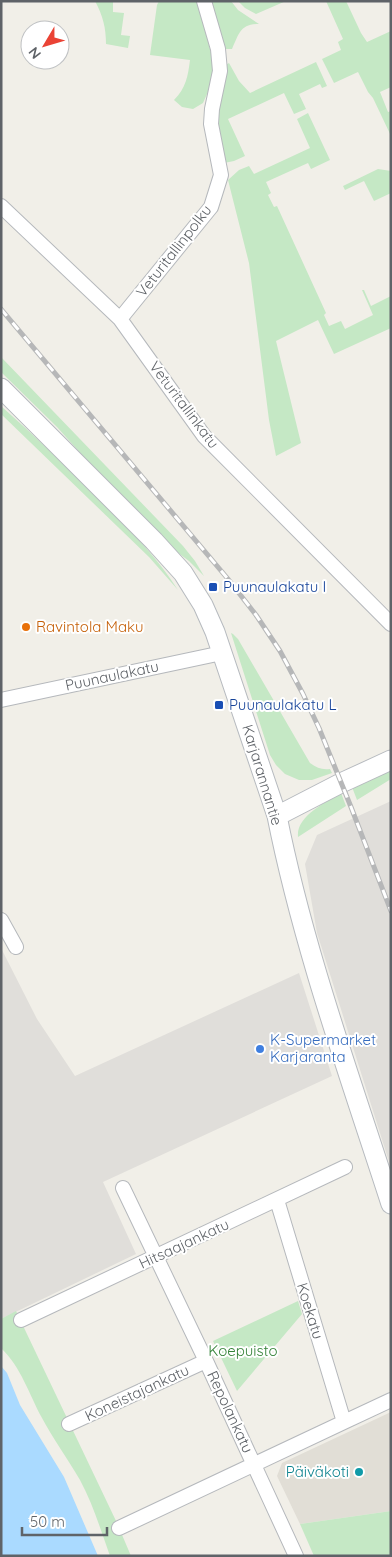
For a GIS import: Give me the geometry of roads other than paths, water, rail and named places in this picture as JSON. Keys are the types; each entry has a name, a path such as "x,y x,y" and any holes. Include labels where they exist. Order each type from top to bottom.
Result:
{"main road":[{"name":"Karjarannantie","path":"1,388 154,541 183,573 203,605 215,632 277,816 282,846 309,945 391,1204"},
{"path":"277,816 341,782 391,760"}],"street":[{"name":"Veturitallinpolku","path":"120,319 211,207 221,174 211,124 212,109 220,71 218,49 204,1"},
{"name":"Veturitallinkatu","path":"1,206 120,319 204,436 391,624"},
{"name":"Puunaulakatu","path":"1,700 222,653"},
{"path":"1,920 16,947"},
{"name":"Hitsaajankatu","path":"22,1320 345,1167"},
{"name":"Repolankatu","path":"123,1188 206,1361 296,1556"},
{"name":"Koekatu","path":"277,1200 344,1422"},
{"name":"Koneistajankatu","path":"69,1424 206,1361"},
{"path":"119,1528 391,1400"}],"water":[{"path":"1,1366 7,1373 20,1405 64,1477 98,1556 1,1556"}],"railway":[{"path":"1,309 228,579 256,615 280,651 319,728 391,911"}],"place":[{"name":"Puunaulakatu I","path":"213,587"},
{"name":"Ravintola Maku","path":"26,627"},
{"name":"Puunaulakatu L","path":"219,705"},
{"name":"K-Supermarket Karjaranta","path":"260,1049"},
{"name":"Päiväkoti","path":"359,1472"}],"park label":[{"name":"Koepuisto","path":"243,1351"}]}
